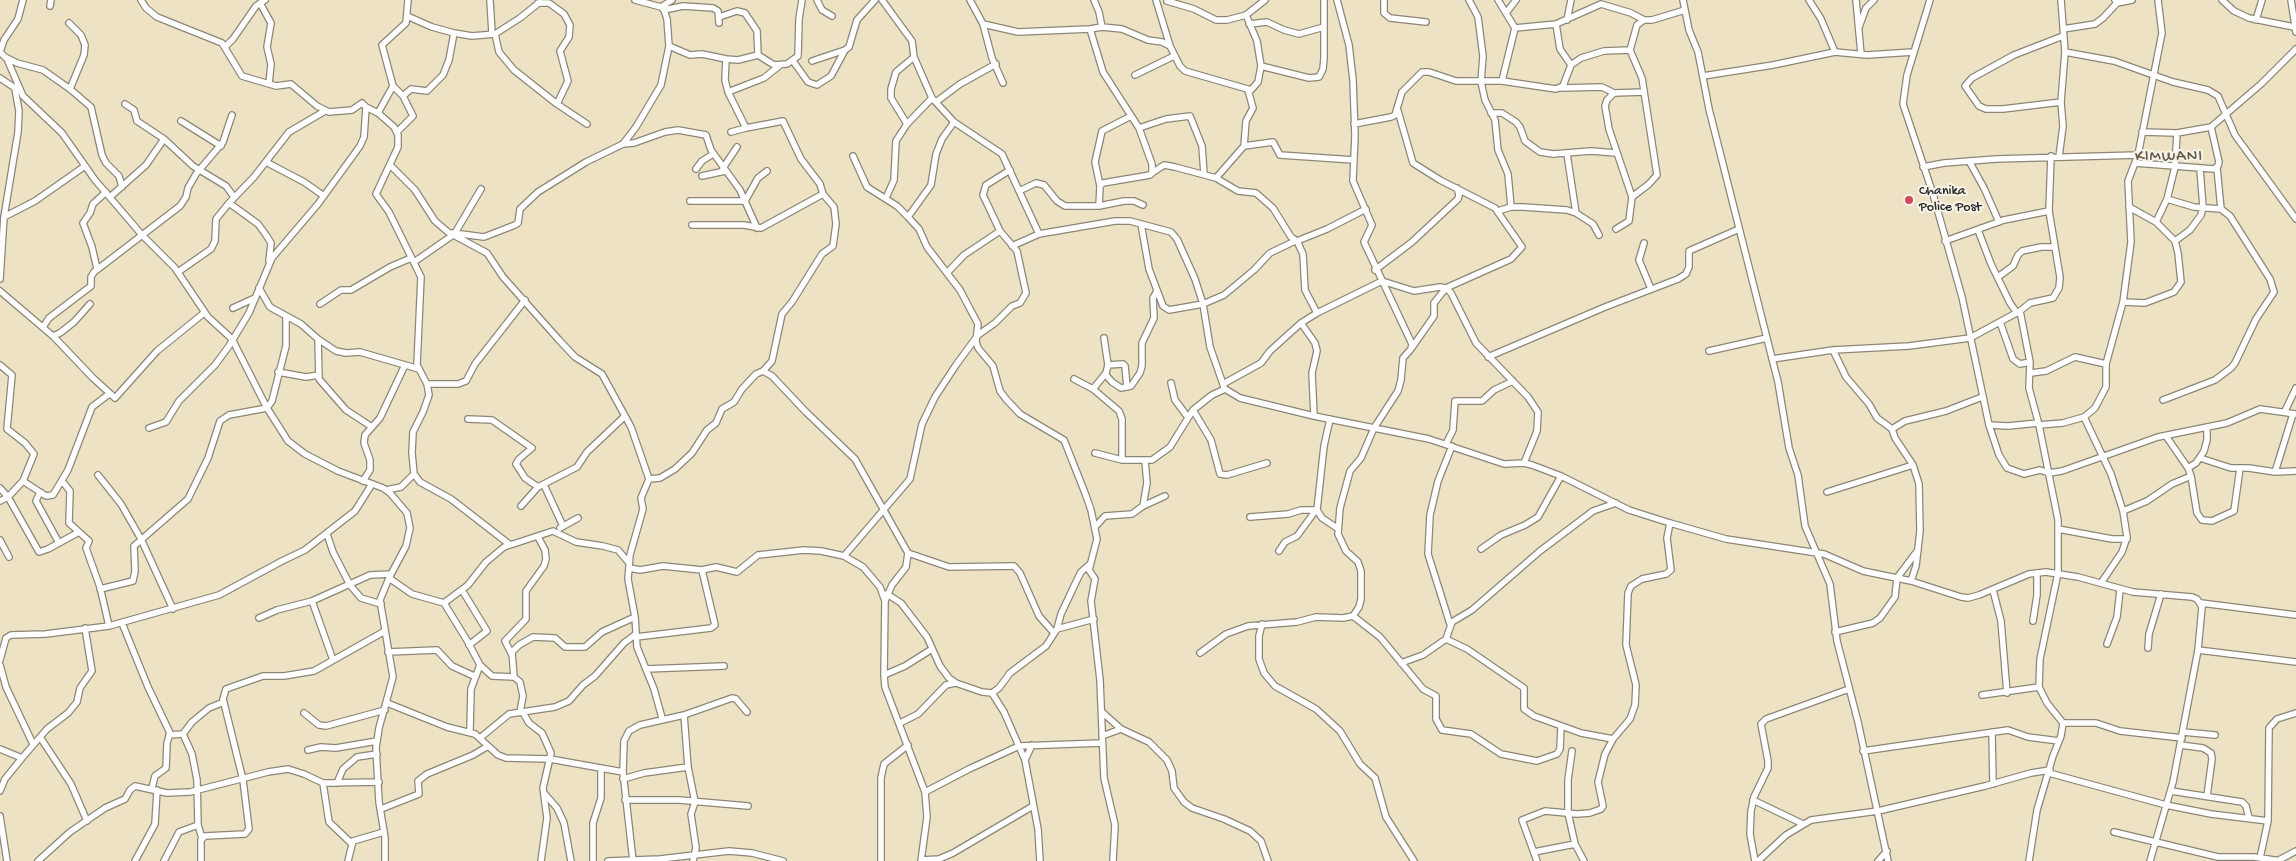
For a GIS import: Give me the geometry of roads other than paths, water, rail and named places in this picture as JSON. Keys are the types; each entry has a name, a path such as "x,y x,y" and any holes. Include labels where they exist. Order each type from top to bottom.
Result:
{"street":[{"path":"0,279 4,217 18,132 19,111 17,90 2,54 4,40 18,19 23,0"},
{"path":"141,0 146,8 157,17 214,38 226,47 240,74 276,86 290,84 325,111 333,113 352,110 362,103 366,110 364,137 360,146 324,196 269,263"},
{"path":"397,132 412,117 411,109 394,86 382,45 405,24 408,16 408,0"},
{"path":"490,0 489,8 494,34 503,59 556,104 587,124"},
{"path":"635,0 662,9 683,6 713,8 718,11 719,20 737,11 744,13 757,31 758,55"},
{"path":"662,9 672,0"},
{"path":"728,92 764,78 779,66 793,61 798,56 799,19 802,0"},
{"path":"817,0 822,10 832,16"},
{"path":"793,61 808,82 817,85 831,76 845,50 849,47 857,20 875,0"},
{"path":"882,0 912,42 914,57 934,100 954,122 1002,154 1039,234"},
{"path":"970,0 983,24 1003,83"},
{"path":"1094,0 1102,27"},
{"path":"1246,15 1257,41 1261,66 1255,88 1248,90 1191,74 1180,66 1170,46 1157,3 1168,0 1194,9 1216,20 1227,20 1246,15 1265,0"},
{"path":"1261,66 1309,78 1317,78 1323,69 1324,58 1324,0"},
{"path":"1337,0 1349,45 1354,124 1353,181 1372,225 1364,242 1375,270 1409,335 1411,349"},
{"path":"1384,0 1384,13 1390,18 1426,22"},
{"path":"1469,0 1478,17 1483,56 1481,82 1485,100 1496,126 1498,150 1508,174 1511,207"},
{"path":"1498,0 1515,28 1502,81"},
{"path":"1506,13 1516,0"},
{"path":"1567,20 1571,0"},
{"path":"1683,0 1772,359 1789,448 1798,474 1805,526 1830,584 1835,632 1878,811 1888,861"},
{"path":"1809,0 1821,19 1835,52"},
{"path":"1856,0 1861,54"},
{"path":"1858,29 1866,8 1874,0"},
{"path":"1930,0 1906,75 1903,104 1933,194 1962,296 1988,425 1999,455 2007,468 2019,473 2040,470 2049,473 2074,468 2102,455 2166,436 2228,423 2260,409 2285,411 2295,414 2276,472"},
{"path":"2059,156 2063,126 2061,102 2065,52 2061,0"},
{"path":"2061,102 2003,109 1986,109 1979,106 1965,86 1972,78 2006,59 2063,32 2095,24 2103,18 2116,1 2132,0"},
{"path":"1988,425 2008,426 2063,423 2084,417 2095,408 2104,393 2106,364 2123,302 2131,242 2126,188 2138,155 2162,33 2158,0"},
{"path":"2222,0 2239,14 2295,29 2291,0"},
{"path":"2256,20 2262,0"},
{"path":"226,47 256,6 262,2 271,23 267,47 271,64 269,84"},
{"path":"408,16 432,27 454,33 472,36 494,34 520,18 540,2 549,3 564,14 570,25 569,37 560,51 568,81 556,104"},
{"path":"1515,28 1556,24 1601,4 1631,13 1644,20 1652,20 1685,10"},
{"path":"623,144 636,127 661,85 669,46 667,19 662,9"},
{"path":"1632,197 1657,175 1642,78 1630,50 1637,25 1644,20"},
{"path":"1249,24 1267,22 1284,30 1299,34 1324,27"},
{"path":"69,23 82,35 85,45 84,56 70,89"},
{"path":"983,24 1018,32 1102,27 1122,29 1170,46"},
{"path":"1556,24 1560,49 1571,65"},
{"path":"1090,29 1103,72 1139,128 1152,164 1152,173"},
{"path":"403,96 411,89 427,91 443,75 449,60 454,33"},
{"path":"669,46 690,55 702,54 726,59 738,60 758,55 779,66"},
{"path":"2142,132 2177,133 2211,128 2296,49"},
{"path":"812,61 845,50"},
{"path":"1561,88 1571,65 1581,58 1604,51 1630,50"},
{"path":"1703,76 1773,65 1835,52 1885,55 1913,52"},
{"path":"2065,52 2097,57 2154,74 2173,82 2208,90 2218,96 2230,126 2252,161 2296,219"},
{"path":"2,54 17,63 43,70 90,106 102,155 106,163 119,176 122,186"},
{"path":"1136,74 1174,56"},
{"path":"907,124 891,98 891,89 896,72 914,57"},
{"path":"726,59 725,80 728,92 746,128"},
{"path":"886,198 894,180 896,141 907,124 934,100 996,64"},
{"path":"1200,653 1226,634 1262,624 1297,622 1316,617 1343,618 1353,616 1359,607 1361,599 1361,571 1358,562 1342,545 1337,528 1346,480 1360,458 1374,428 1398,391 1402,380 1403,358 1434,316 1434,303 1446,288 1511,260 1521,251 1522,247 1519,240 1498,211 1418,167 1413,162 1406,146 1398,111 1402,92 1422,72 1429,72 1456,82 1502,81 1561,88 1602,87 1614,93 1644,92"},
{"path":"0,78 17,90 56,126 85,166 142,236 178,272 204,313 232,339 267,408 288,441 295,447 338,471 386,490 407,514 410,530 403,553 381,597 388,652 394,677 377,741 385,861"},
{"path":"378,113 394,86"},
{"path":"1216,178 1244,146 1246,121 1253,108 1248,90"},
{"path":"1614,93 1607,100 1605,106 1608,129 1632,197 1629,221 1616,229"},
{"path":"125,104 134,110 137,122 164,139 199,169 226,186 234,196"},
{"path":"366,110 378,113 397,132 398,146 376,194 389,212 421,277 417,365 429,392 427,403 413,432 412,460 414,474 425,485 458,504 509,544"},
{"path":"178,272 195,261 213,245 215,222 234,196 266,162 290,131 325,111"},
{"path":"1354,124 1391,117 1398,111"},
{"path":"1491,113 1502,113 1516,122 1525,141 1540,152 1567,154 1591,151 1616,153"},
{"path":"43,327 49,318 91,286 91,275 97,269 142,236 157,221 180,206 186,197 190,183 199,169 221,146 232,115"},
{"path":"1099,206 1100,186 1095,162 1102,131 1131,116"},
{"path":"1139,128 1166,118 1190,116 1202,146 1204,174"},
{"path":"181,121 221,146"},
{"path":"649,479 660,478 675,469 692,453 707,430 716,423 722,409 734,402 742,388 772,361 782,314 792,302 822,254 833,246 836,224 834,206 801,159 783,121 731,132"},
{"path":"908,217 931,184 936,154 942,139 954,122"},
{"path":"2211,128 2219,162 2217,168 2221,209"},
{"path":"452,233 484,237 516,225 520,210 538,192 586,162 623,144 634,143 665,132 684,131 706,135 713,154 740,190 757,228"},
{"path":"2156,222 2167,199 2174,167 2177,133"},
{"path":"97,269 92,247 83,223 90,213 93,204 122,186 146,165 164,139"},
{"path":"1244,146 1273,142 1280,154 1354,160"},
{"path":"702,176 724,169 737,147"},
{"path":"696,169 702,161 713,154"},
{"path":"1567,154 1576,213"},
{"path":"1923,167 1969,161 2051,156 2138,155"},
{"path":"853,156 867,187 886,198 908,217 918,229 927,247 960,290 978,324 976,342 978,348 993,366 1000,391 1020,414 1064,440 1085,494 1097,539 1089,570 1095,579 1091,601 1102,712 1106,793 1115,825 1113,861"},
{"path":"1772,359 1833,350 1909,346 1970,338 2019,312 2030,303 2053,298 2058,293 2060,277 2049,211 2051,156"},
{"path":"1969,161 1984,188 1999,222"},
{"path":"266,162 304,182 324,196"},
{"path":"2135,163 2200,169 2217,168"},
{"path":"390,165 415,190 434,221 487,253 503,277 575,357 602,374 632,429 649,479 641,498 643,509 629,566 629,585 635,618 637,647 662,718"},
{"path":"1100,186 1103,183 1150,175 1164,165 1216,178 1238,191 1256,193 1273,208 1296,241 1302,254 1305,290 1317,312"},
{"path":"4,217 35,200 85,166"},
{"path":"2175,241 2196,224 2203,207 2200,169"},
{"path":"844,556 885,510 910,478 922,424 935,397 978,335 995,323 1012,306 1020,303 1026,293 1017,251 1000,231 983,195 986,185 1010,170"},
{"path":"745,201 758,178 767,171"},
{"path":"1019,190 1039,183 1044,185 1057,201 1065,206 1099,206 1124,201 1134,201 1143,205"},
{"path":"1375,270 1412,242 1458,199 1457,188"},
{"path":"320,304 341,290 354,288 390,267 412,260 452,233 481,189"},
{"path":"692,226 744,225 762,228 824,194"},
{"path":"2163,400 2215,380 2231,368 2256,319 2274,292 2270,279 2236,223 2221,209 2183,205 2167,199"},
{"path":"690,201 745,201"},
{"path":"149,428 166,422 179,401 215,365 249,313 269,263 271,246 269,238 258,224 229,203"},
{"path":"1498,211 1511,207 1549,208 1576,213 1593,224 1599,235"},
{"path":"2123,302 2145,303 2167,295 2178,287 2181,277 2175,241 2156,222 2129,207"},
{"path":"1141,224 1149,269 1163,306 1169,310 1203,304 1224,295 1270,254 1327,229 1366,209"},
{"path":"1945,241 1999,222 2049,211"},
{"path":"1012,246 1039,234 1114,221 1130,221 1171,232 1177,239 1195,279 1203,304 1210,347 1224,387 1240,398 1314,416 1429,439 1504,464 1524,463 1561,476 1616,503 1670,523 1726,539 1815,552 1832,557 1863,571 1911,581 1968,598 2037,573 2058,573 2101,582 2120,590 2192,597 2201,603 2296,615"},
{"path":"1488,357 1686,274 1689,267 1689,251 1739,229"},
{"path":"1978,230 1991,264 2010,302 2019,312 2030,362 2031,373 2028,386 2049,473 2058,529 2058,573 2040,659 2040,688 2047,703 2063,723"},
{"path":"948,272 964,255 1000,231"},
{"path":"1644,243 1639,260 1651,289"},
{"path":"1998,277 2013,266 2022,251 2034,248 2055,247"},
{"path":"1095,454 1122,460 1152,460 1170,447 1187,416 1193,410 1212,395 1261,363 1270,351 1301,323 1317,312 1382,281 1414,291 1440,287 1446,288 1451,292 1476,343 1528,397 1538,412 1538,431 1524,463"},
{"path":"259,288 267,304 301,324 318,339 340,352 360,352 419,369"},
{"path":"0,291 53,336 108,394 116,398 157,351 204,313"},
{"path":"1106,374 1117,386 1127,387 1133,383 1142,366 1142,343 1154,318 1154,298 1157,291"},
{"path":"233,308 255,298"},
{"path":"427,384 458,384 466,382 475,364 525,300"},
{"path":"53,336 60,333 90,304"},
{"path":"100,589 133,581 135,571 134,548 141,539 188,499 208,458 220,422 229,415 267,408 274,397 278,372 286,346 286,316"},
{"path":"2000,322 2013,359 2020,364 2030,362"},
{"path":"1301,323 1315,343 1317,351 1312,373 1314,416"},
{"path":"59,342 60,333"},
{"path":"1093,389 1106,374 1108,365 1104,338"},
{"path":"1709,351 1767,338"},
{"path":"318,339 319,375 346,410 372,427"},
{"path":"1833,350 1846,377 1869,404 1877,418 1892,429 1895,438 1913,465 1918,484 1920,505 1918,549 1911,581"},
{"path":"2031,373 2046,371 2075,357 2106,364"},
{"path":"1108,365 1123,364 1125,366 1127,387"},
{"path":"0,365 12,374 7,429 25,443 34,454 23,481 8,497 0,501"},
{"path":"363,481 370,470 370,460 364,439 366,433 380,418 390,401 405,365"},
{"path":"763,371 772,376 855,459 908,553 906,567 887,594 885,601 884,674 885,687 925,792 927,817 923,860 939,859 953,853 1033,806"},
{"path":"278,372 306,376 319,375"},
{"path":"1074,379 1093,389 1119,411 1122,419 1122,460"},
{"path":"1401,663 1423,655 1446,639 1450,624 1430,563 1428,537 1430,515 1453,430 1455,401 1482,401 1494,390 1513,381"},
{"path":"1171,383 1175,400 1187,416"},
{"path":"2285,411 2296,388"},
{"path":"23,481 50,497 62,480 92,407 108,394"},
{"path":"1892,429 1905,421 1946,411 1982,397"},
{"path":"1193,410 1211,440 1220,474 1227,475 1267,463"},
{"path":"521,506 541,486 577,467 587,452 625,416"},
{"path":"2084,417 2102,455 2123,511 2127,539 2122,552 2101,582"},
{"path":"468,419 492,420 532,448 517,460 516,465 525,478 541,486 563,526"},
{"path":"1278,551 1285,542 1297,536 1317,510 1324,446 1330,419"},
{"path":"2188,468 2200,458 2206,446 2206,428"},
{"path":"2166,436 2188,468 2197,513 2202,520 2212,521 2234,511 2240,468"},
{"path":"2200,458 2231,468 2276,472 2296,471"},
{"path":"1143,506 1147,482 1145,461"},
{"path":"1827,492 1913,465"},
{"path":"386,490 398,489 407,483 414,474"},
{"path":"98,475 121,504 141,539 173,609"},
{"path":"1482,549 1501,535 1525,525 1538,517 1561,476"},
{"path":"2123,511 2141,504 2172,484 2191,476"},
{"path":"62,480 70,491 69,523 89,541 86,548 110,626"},
{"path":"407,483 425,485"},
{"path":"0,660 6,638 11,634 46,634 110,626 219,596 282,560 302,552 327,534 355,511 372,484"},
{"path":"0,488 8,497 36,550 42,552 78,532"},
{"path":"398,489 397,495 400,504"},
{"path":"40,492 36,501 59,543"},
{"path":"1094,527 1105,516 1132,514 1143,506 1165,496"},
{"path":"1450,624 1472,610 1584,517 1593,511 1616,503"},
{"path":"1250,517 1288,514 1301,510 1317,510"},
{"path":"1317,510 1322,518 1337,528"},
{"path":"444,603 462,590 492,556 509,544 538,537 578,518"},
{"path":"1537,861 1522,820 1544,811 1590,813 1601,809 1603,806 1598,782 1606,754 1613,739 1630,719 1635,705 1636,685 1626,645 1628,593 1630,586 1642,579 1666,574 1671,570 1672,565 1667,538 1670,523"},
{"path":"2058,529 2112,539 2127,539"},
{"path":"553,531 576,542 618,550 629,566 640,570 663,566 702,570 716,567 737,572 758,555 764,554 813,551 844,556 864,567 880,588 885,601"},
{"path":"327,534 333,552 350,584 361,598 381,604"},
{"path":"514,677 512,656 505,640 526,620 526,591 544,566 546,559 545,550 538,537"},
{"path":"0,540 9,557"},
{"path":"1835,632 1873,623 1880,618 1895,597 1897,578 1918,549"},
{"path":"908,553 950,567 1014,566 1020,573 1039,616 1055,631"},
{"path":"887,594 901,603 927,637 940,666 956,683 982,692 992,693 999,688 1010,673 1046,646 1055,631 1081,572 1090,564"},
{"path":"481,737 505,717 567,703 582,685 595,676 624,642 636,635 664,635 714,627 702,570"},
{"path":"2033,621 2038,595 2037,573"},
{"path":"259,618 277,610 312,601 371,575 390,576 412,594 444,603 480,665 492,676 514,677 521,683 523,692 521,712 529,723 542,732 549,748 550,759 543,783 547,818 541,861"},
{"path":"462,590 487,632 469,645"},
{"path":"1993,590 2001,621 2007,692"},
{"path":"2107,644 2117,617 2120,590"},
{"path":"2148,648 2149,634 2161,594"},
{"path":"312,601 333,660"},
{"path":"2150,861 2154,842 2171,791 2183,735 2198,650 2202,611 2201,603"},
{"path":"1353,616 1380,637 1423,689 1436,696 1436,719 1442,730 1471,734 1501,754 1537,761 1557,754 1560,750 1561,727"},
{"path":"512,656 519,645 536,636 555,638 565,646 585,647 602,632 635,618"},
{"path":"1055,631 1094,619"},
{"path":"122,623 170,735 167,743 166,768 155,776 155,824 135,861"},
{"path":"1262,624 1259,636 1259,659 1264,673 1275,686 1296,696 1316,709 1340,731 1360,764 1375,778 1386,817 1414,861"},
{"path":"0,791 5,779 33,744 73,708 80,688 90,676 92,661 85,628"},
{"path":"202,838 209,835 243,834 248,832 244,780 224,702 224,692 226,689 263,676 310,672 385,631"},
{"path":"1446,639 1467,649 1524,688 1526,712 1561,727 1613,739"},
{"path":"884,674 904,666 932,649"},
{"path":"388,652 437,650 452,666 474,676"},
{"path":"2198,650 2260,656 2296,662"},
{"path":"0,665 6,687 33,744"},
{"path":"470,732 469,704 474,676 480,665"},
{"path":"646,670 724,666"},
{"path":"900,723 918,714 946,685 956,683"},
{"path":"1982,695 2040,688"},
{"path":"1849,689 1763,722 1761,728 1768,768 1753,800 1750,834 1756,861 1786,835 1803,824 1820,818 1878,811 1993,784 2030,773 2049,771 2066,780 2166,805 2268,821"},
{"path":"992,693 1000,705 1025,760 1038,829 1040,861"},
{"path":"633,860 623,775 624,741 629,731 662,718 684,715 734,698 747,712"},
{"path":"170,735 183,734 192,722 209,708 224,702"},
{"path":"304,712 319,725 326,726 386,706 446,728 470,732 481,737 498,755 506,758 550,759 623,775 688,767"},
{"path":"1102,712 1121,729 1149,742 1167,760 1172,771 1174,788 1184,802 1192,808 1224,818 1250,831 1261,841 1268,861"},
{"path":"2260,858 2268,821 2268,728 2272,722 2296,713"},
{"path":"684,715 688,767 694,802 691,814 695,839 694,858"},
{"path":"2063,723 2096,723 2120,731 2216,735"},
{"path":"2029,861 2037,810 2059,742 2063,723"},
{"path":"925,792 968,769 1018,746 1102,739 1121,729"},
{"path":"1863,751 2008,730 2028,737 2059,742"},
{"path":"1992,732 1993,784"},
{"path":"183,734 194,760 198,825 202,838 201,861"},
{"path":"40,737 71,784 87,821"},
{"path":"308,750 321,747 336,748 377,741"},
{"path":"881,861 881,778 884,764 908,745"},
{"path":"1025,760 1032,745"},
{"path":"2180,745 2203,748 2211,753 2212,759 2207,796"},
{"path":"381,809 419,794 418,781 427,774 473,755 488,746"},
{"path":"0,749 22,758"},
{"path":"1572,751 1568,780 1568,813 1576,844 1584,861"},
{"path":"337,783 343,769 357,757 377,754"},
{"path":"38,861 66,836 105,808 125,799 134,787 176,794 288,769 304,774 323,784 379,782"},
{"path":"593,861 593,823 600,798 601,769"},
{"path":"323,784 330,822 351,843"},
{"path":"2171,791 2242,802 2246,806 2249,818"},
{"path":"543,792 557,808 564,823 570,861"},
{"path":"625,800 748,806"},
{"path":"1753,800 1803,824"},
{"path":"0,816 7,861"},
{"path":"164,861 179,832 198,825"},
{"path":"351,843 384,832"},
{"path":"2114,832 2217,859 2260,858 2280,860 2296,851"},
{"path":"348,861 351,843"},
{"path":"1534,852 1576,844"},
{"path":"608,861 694,858 740,851 783,861"},
{"path":"1878,861 1887,851"}],"place":[{"name":"Chanika Police Post","path":"1909,200"}],"district":[{"name":"KIMWANI","path":"2169,158"}]}
